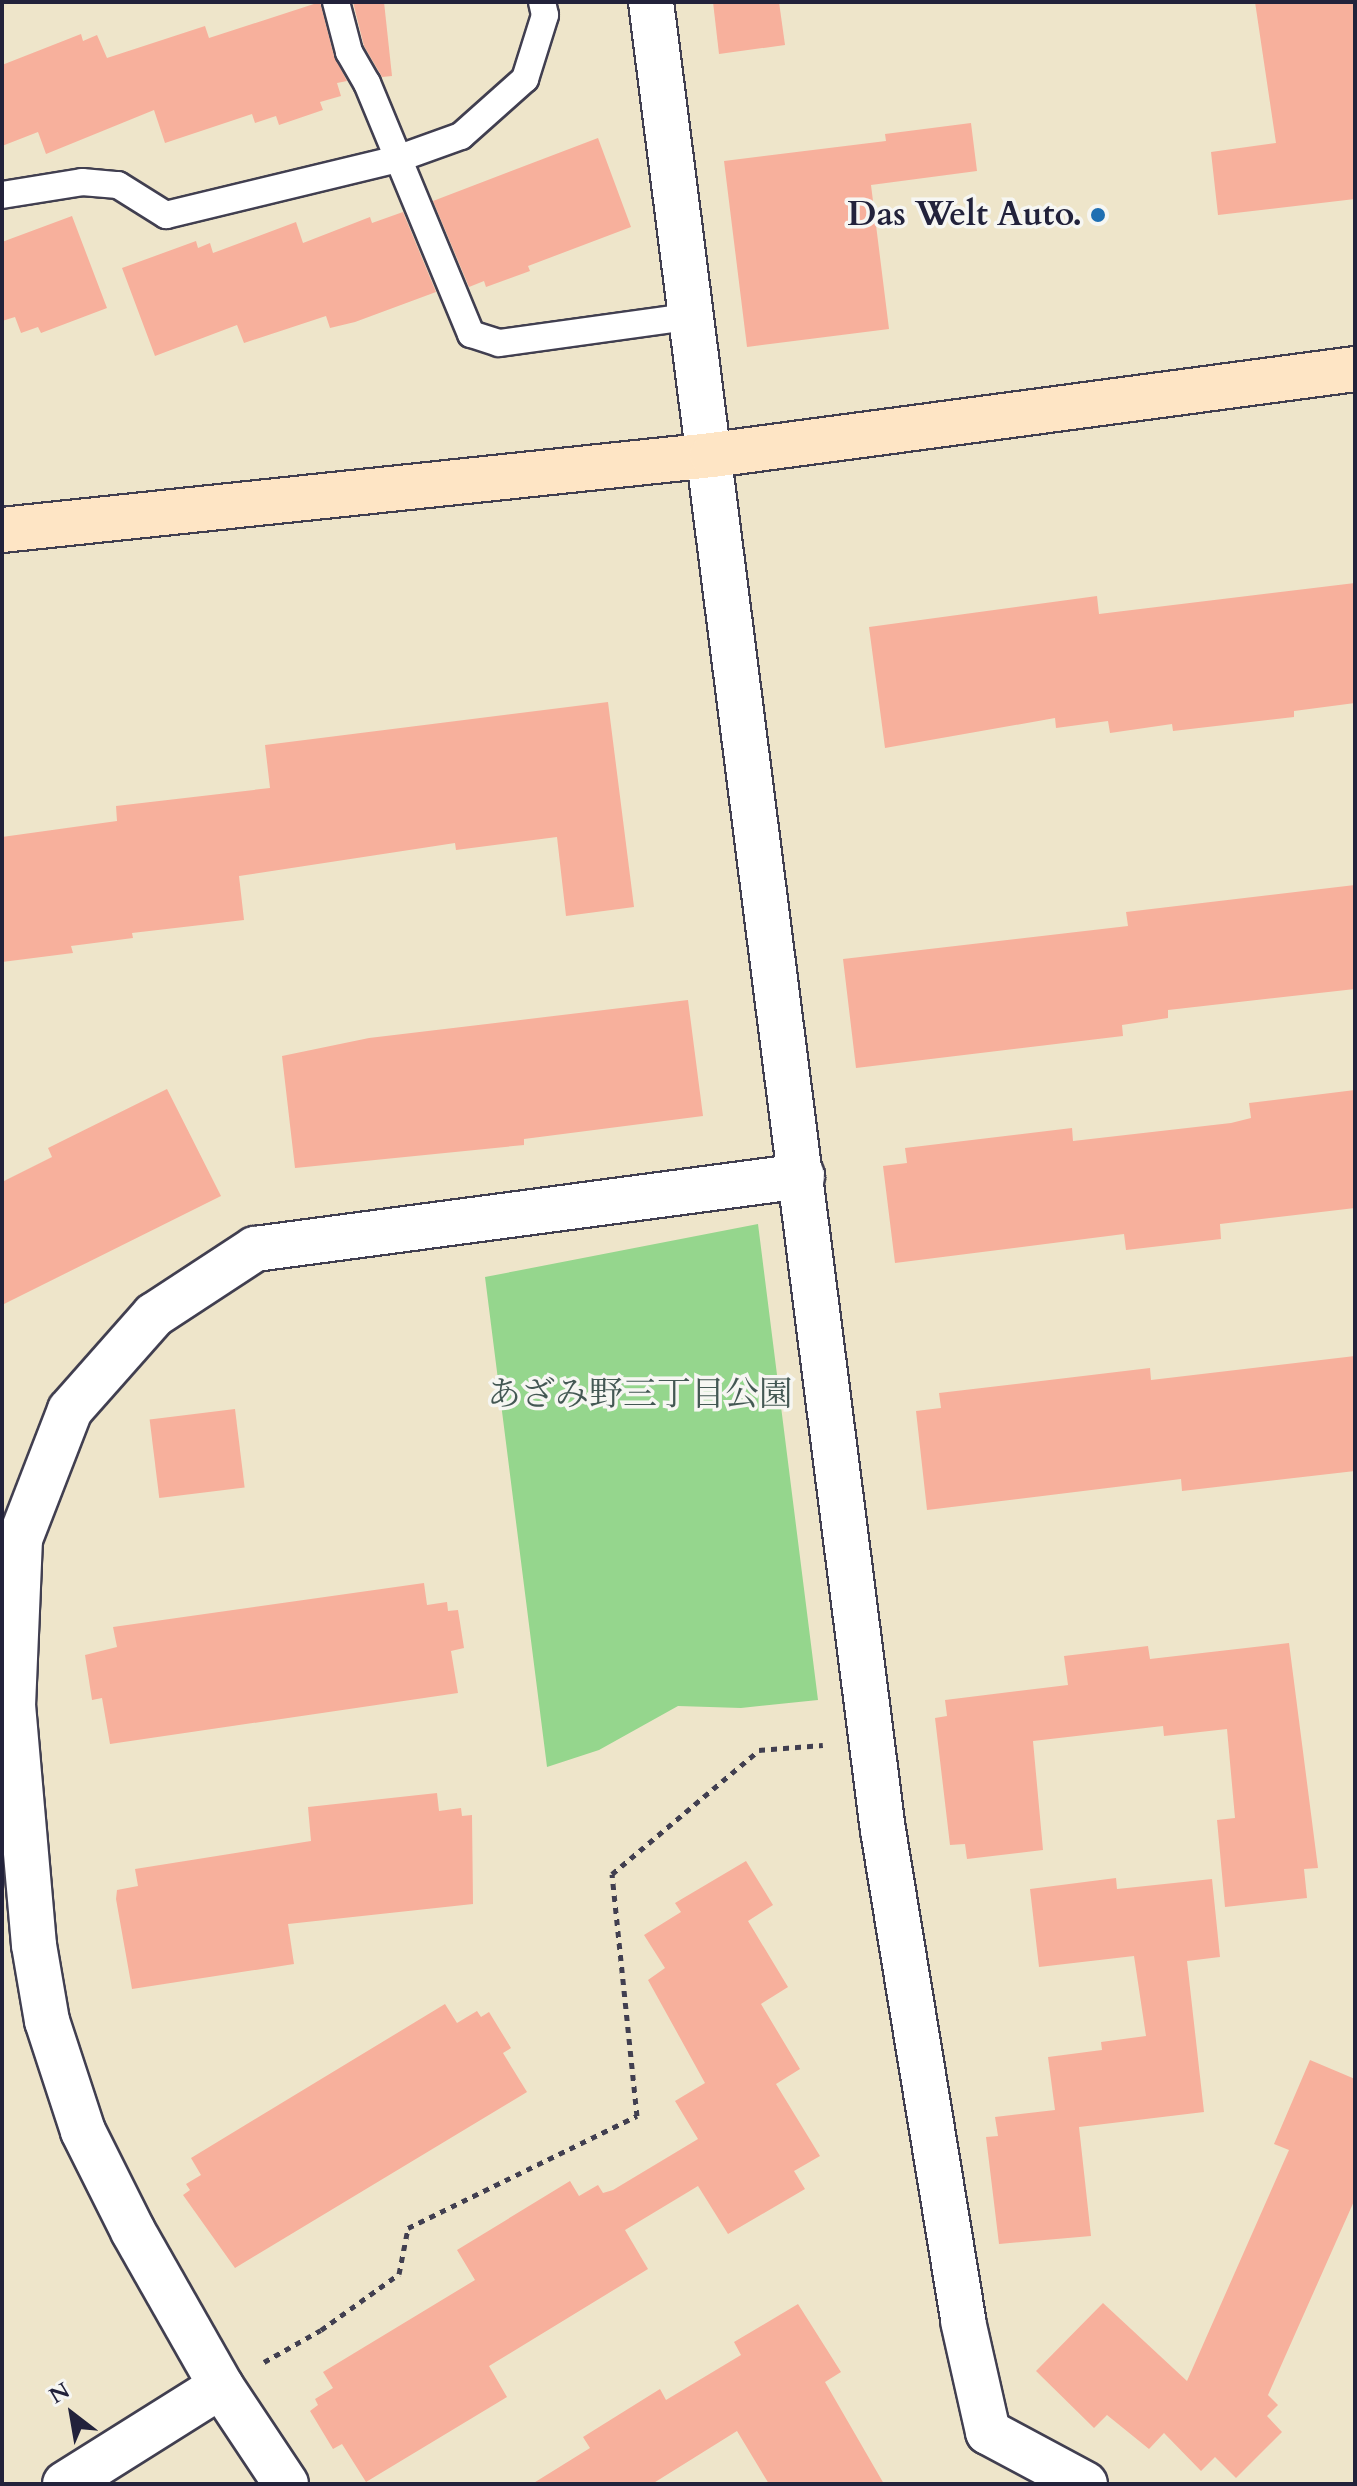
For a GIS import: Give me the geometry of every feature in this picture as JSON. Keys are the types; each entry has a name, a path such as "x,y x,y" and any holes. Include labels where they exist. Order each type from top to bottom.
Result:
{"street":[{"path":"651,2 712,455 872,1741 963,2321 988,2432 1085,2484"},
{"path":"2,530 712,455 1355,369"},
{"path":"286,2484 221,2386 133,2231 83,2131 47,2021 34,1945 13,1706 20,1539 70,1410 154,1315 255,1249 802,1176"},
{"path":"65,2484 221,2386"}],"lane":[{"path":"336,2 339,26 471,334 499,343 693,316"},
{"path":"2,195 82,182 118,185 166,215 397,159 461,136 525,79 545,15 542,2"}],"path":[{"path":"221,2386 321,2330 399,2274 408,2228 637,2116 612,1874 759,1750 872,1741"}],"green space":[{"name":"あざみ野三丁目公園","path":"758,1224 818,1700 741,1708 678,1706 599,1750 547,1767 485,1277"}],"building":[{"path":"320,2 334,56 347,81 337,83 341,96 320,102 323,110 279,125 276,116 255,123 252,114 165,143 154,110 46,154 38,132 2,146 2,65 81,34 83,41 97,35 107,58 205,26 209,38"},
{"path":"353,2 384,2 392,76 382,77 364,46"},
{"path":"713,2 779,2 785,45 719,54"},
{"path":"1255,2 1355,2 1355,199 1218,215 1211,152 1276,143"},
{"path":"971,123 977,171 871,185 889,329 747,347 724,161 886,141 885,134"},
{"path":"598,138 631,227 528,266 530,271 486,287 484,281 469,287 433,201"},
{"path":"403,212 436,292 355,322 330,328 326,316 244,343 237,325 155,356 122,268 196,241 198,248 210,243 213,253 296,222 303,243 370,217 372,223"},
{"path":"72,216 107,308 41,333 38,327 21,333 15,317 2,321 2,242"},
{"path":"1355,583 1355,703 1294,711 1294,717 1173,731 1172,724 1110,733 1108,721 1056,728 1055,718 885,748 869,627 1097,596 1099,614"},
{"path":"608,702 634,907 566,916 557,837 456,850 455,843 239,876 244,920 132,933 133,938 71,946 73,953 2,962 2,837 117,821 116,806 270,788 265,745"},
{"path":"1355,885 1355,989 1168,1010 1168,1018 1122,1025 1123,1036 856,1068 843,959 1128,926 1126,912"},
{"path":"688,1000 703,1116 524,1139 524,1145 295,1168 282,1056 369,1038"},
{"path":"167,1089 221,1196 2,1305 2,1182 52,1157 48,1148"},
{"path":"1355,1090 1355,1208 1220,1224 1221,1239 1126,1250 1124,1234 895,1263 883,1166 907,1163 905,1148 1072,1128 1073,1141 1231,1123 1251,1118 1249,1103"},
{"path":"1355,1356 1355,1471 1182,1491 1181,1479 927,1510 916,1411 941,1408 939,1393 1150,1368 1151,1380"},
{"path":"235,1409 245,1487 159,1498 150,1419"},
{"path":"424,1583 427,1605 447,1602 448,1611 458,1610 464,1648 451,1651 458,1693 110,1744 102,1698 92,1700 85,1655 117,1647 113,1627"},
{"path":"1289,1643 1318,1868 1304,1869 1307,1898 1225,1907 1217,1820 1235,1818 1227,1729 1164,1736 1163,1726 1033,1741 1043,1850 967,1859 965,1844 950,1845 935,1718 947,1716 945,1700 1068,1685 1064,1656 1148,1646 1150,1659"},
{"path":"437,1793 439,1811 461,1808 462,1816 472,1815 473,1904 288,1924 294,1964 132,1989 116,1899 117,1890 138,1886 135,1869 311,1841 308,1807"},
{"path":"746,1861 773,1905 748,1921 788,1987 761,2004 800,2069 776,2084 820,2156 794,2171 805,2189 728,2234 698,2186 625,2230 648,2269 489,2366 507,2397 366,2482 342,2444 333,2449 310,2411 318,2405 315,2399 333,2388 323,2372 475,2280 457,2250 570,2181 579,2196 598,2185 603,2193 613,2190 698,2139 675,2101 705,2083 648,1980 665,1968 644,1935 681,1912 675,1903"},
{"path":"1116,1878 1117,1889 1212,1879 1220,1957 1187,1961 1204,2112 1079,2127 1091,2236 999,2244 986,2137 998,2136 995,2117 1055,2110 1048,2057 1102,2050 1101,2042 1146,2036 1134,1956 1039,1967 1030,1889"},
{"path":"445,2004 457,2023 477,2011 481,2017 489,2012 511,2048 503,2053 527,2092 235,2268 183,2195 190,2190 186,2184 201,2175 191,2158"},
{"path":"1310,2060 1355,2079 1355,2199 1268,2395 1278,2405 1267,2416 1282,2432 1236,2478 1215,2457 1201,2471 1164,2433 1149,2449 1107,2415 1094,2428 1036,2371 1103,2303 1187,2381 1289,2150 1274,2144"},
{"path":"798,2304 841,2372 825,2382 884,2484 769,2484 737,2431 652,2484 532,2484 590,2448 583,2437 660,2389 666,2400 741,2355 734,2342"}],"place":[{"name":"Das Welt Auto.","path":"1098,215"}]}
